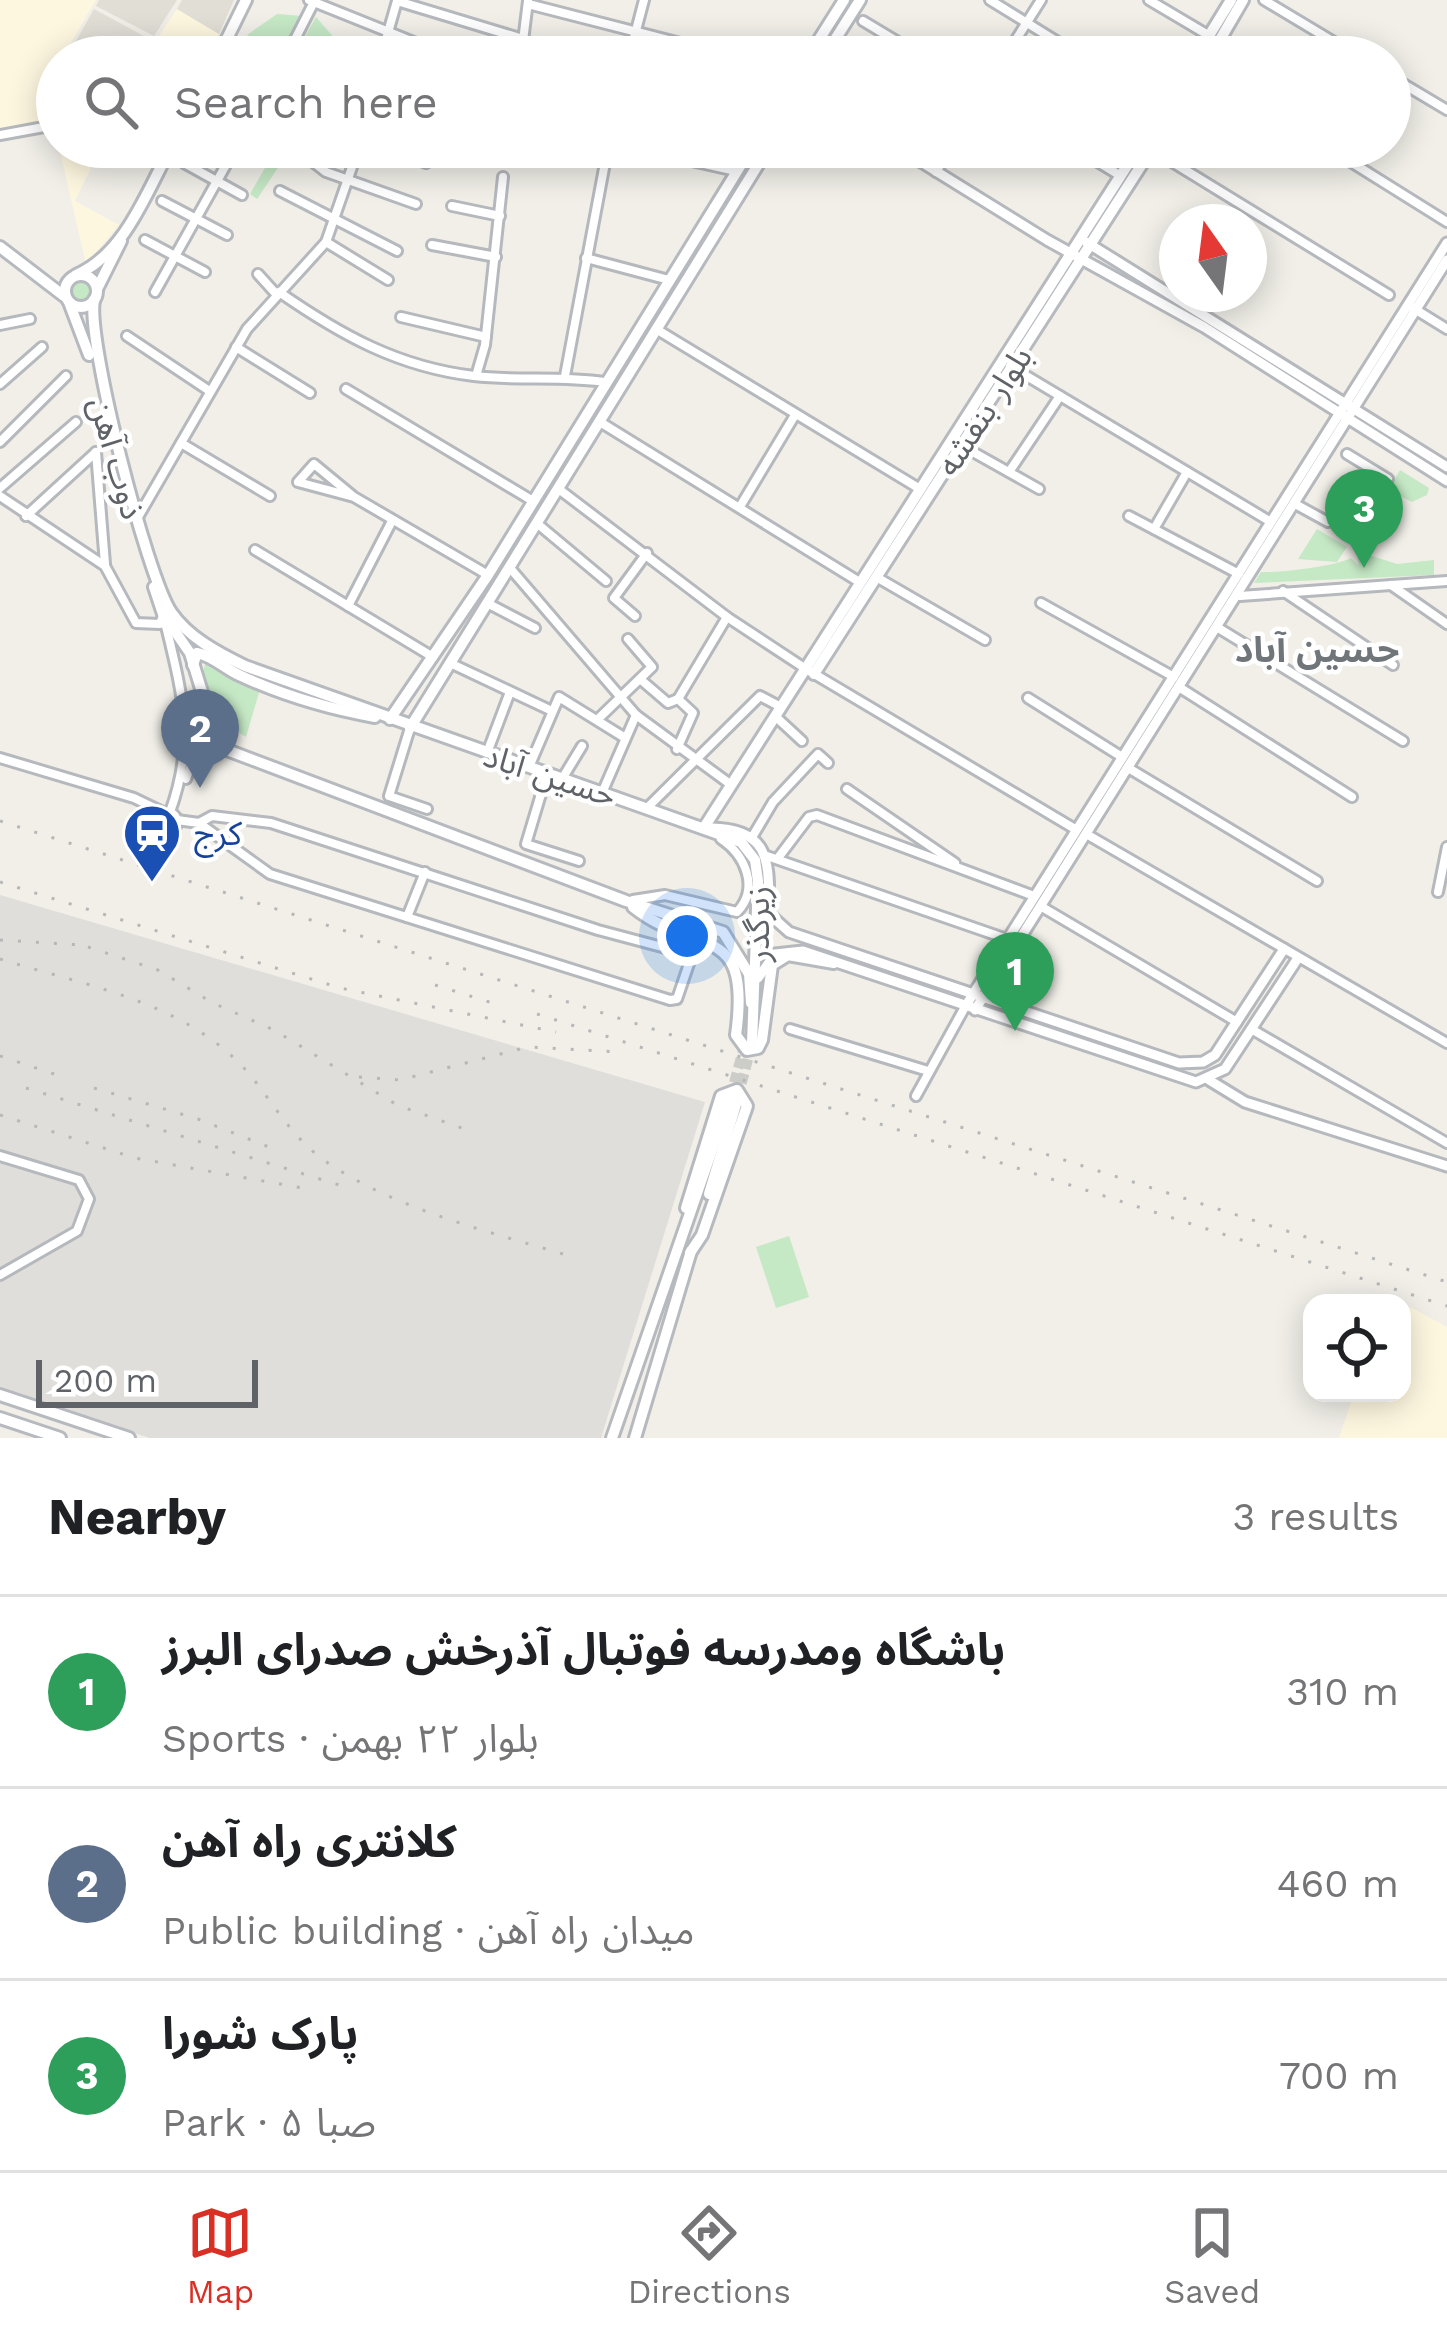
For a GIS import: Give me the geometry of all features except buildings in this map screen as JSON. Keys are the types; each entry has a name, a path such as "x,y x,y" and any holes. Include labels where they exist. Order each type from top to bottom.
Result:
{"main road":[{"path":"228,36 246,0"},
{"path":"821,36 844,0"},
{"path":"837,36 860,0"},
{"path":"1210,36 1231,0"},
{"path":"1223,36 1244,0"},
{"path":"0,248 82,307 96,295 159,168"},
{"path":"390,719 488,575 740,168"},
{"path":"410,728 756,168"},
{"name":"بلوار بنفشه","path":"1081,248 1129,168"},
{"name":"بلوار بنفشه","path":"705,826 778,712 878,578 957,443 1135,168"},
{"path":"68,301 65,284 95,266 121,238"},
{"path":"693,243 697,250 705,250"},
{"path":"681,261 690,261 694,269"},
{"path":"76,275 90,277 96,295"},
{"name":"ذوب آهن","path":"96,295 96,360 137,517"},
{"name":"ذوب آهن","path":"68,301 80,323 167,614"},
{"name":"بلوار بنفشه","path":"843,621 920,489 957,443"},
{"path":"545,482 560,491"},
{"path":"535,498 545,495 551,505"},
{"path":"167,614 184,643 219,747 626,901 723,932 753,976"},
{"name":"حسین آباد","path":"167,614 212,649 245,666 410,728 705,826"},
{"name":"حسین آباد","path":"193,668 197,653 206,654 239,675 342,711 390,719"},
{"path":"406,700 422,709"},
{"name":"زیرگذر","path":"705,826 741,842 755,860 749,1044"},
{"path":"626,901 651,921 689,932 727,956 740,982 736,1036 747,1050 758,1048 762,1040 772,965 788,955 834,963"},
{"path":"612,1438 747,1106 736,1090 721,1096 680,1225 685,1250"},
{"path":"637,1432 685,1250 734,1100"},
{"path":"0,1394 129,1438"},
{"path":"617,1421 633,1408 637,1432"},
{"path":"0,1418 60,1438"}],"street":[{"path":"384,36 397,0 513,36"},
{"path":"634,36 644,0"},
{"path":"990,0 1048,36"},
{"path":"1018,36 1040,0"},
{"path":"1150,0 1210,36"},
{"path":"1264,0 1324,36"},
{"path":"295,36 311,1 393,36"},
{"path":"523,36 528,2 658,36"},
{"path":"863,21 888,36"},
{"path":"1411,89 1447,110"},
{"path":"0,135 36,129"},
{"path":"193,168 242,195"},
{"path":"155,292 224,168"},
{"path":"326,168 416,204"},
{"path":"137,517 236,347 326,242 352,168"},
{"path":"566,376 604,168"},
{"path":"724,168 738,171"},
{"path":"930,168 1081,248 1447,467"},
{"path":"936,172 938,168"},
{"path":"1108,168 1121,176"},
{"path":"1181,168 1389,295"},
{"path":"1361,168 1447,222"},
{"path":"476,376 486,337 503,177"},
{"path":"280,190 398,251"},
{"path":"162,201 227,235"},
{"path":"452,206 500,216"},
{"path":"145,240 205,272"},
{"path":"326,242 388,280"},
{"path":"916,1096 989,977 1042,907 1130,770 1175,678 1412,307 1447,243"},
{"path":"432,245 496,257"},
{"path":"586,258 669,280"},
{"path":"1412,307 1447,260"},
{"path":"257,274 278,294 346,338 408,364 476,376 566,376 604,382"},
{"path":"1412,307 1447,329"},
{"path":"400,317 486,337"},
{"path":"0,325 30,319"},
{"path":"656,329 920,489"},
{"path":"127,336 208,390"},
{"path":"0,384 42,347"},
{"path":"236,347 310,393"},
{"path":"1008,365 1271,522"},
{"path":"0,442 66,376"},
{"path":"346,389 535,498"},
{"path":"1009,472 1060,396"},
{"path":"1348,409 1447,482"},
{"path":"989,977 1007,939 1122,757 1182,689 1220,629 1297,505 1348,409"},
{"path":"741,505 795,415"},
{"path":"76,422 0,492 26,516 105,566"},
{"path":"600,422 861,583"},
{"path":"181,443 271,496"},
{"path":"957,443 1040,489"},
{"path":"26,516 96,452 105,566 136,622 160,624 167,614"},
{"path":"1297,505 1328,522 1361,514 1388,479 1347,454"},
{"path":"354,497 299,486 298,482 314,464 354,497 488,575"},
{"path":"1154,529 1187,472"},
{"path":"560,491 727,616 810,671 1075,829"},
{"path":"1129,516 1239,574"},
{"path":"348,606 392,521"},
{"path":"539,525 606,581"},
{"path":"254,550 435,658"},
{"path":"635,616 614,598 647,553"},
{"path":"510,568 636,715 730,784"},
{"path":"878,578 985,640"},
{"path":"1240,596 1447,581"},
{"path":"1390,584 1447,624"},
{"path":"1282,591 1393,665"},
{"path":"487,603 535,628"},
{"path":"1040,603 1175,678"},
{"path":"167,614 188,753 171,815"},
{"path":"640,679 668,704 677,700 727,616"},
{"path":"1220,629 1403,741"},
{"path":"597,720 652,665 628,639"},
{"path":"448,662 553,711"},
{"path":"1182,689 1352,797"},
{"path":"487,754 510,692"},
{"path":"647,808 764,695 802,741"},
{"path":"529,768 559,697 622,736"},
{"path":"1028,698 1122,757"},
{"path":"677,700 694,717 677,749"},
{"path":"602,793 622,736 636,715"},
{"path":"410,728 389,796 427,809"},
{"path":"562,779 582,746"},
{"path":"171,815 194,757 219,747"},
{"path":"751,839 773,802 818,754 828,763"},
{"path":"0,758 134,797 200,823 270,874 677,998 692,955 271,823 212,816 200,823"},
{"path":"1130,770 1317,881"},
{"path":"547,774 526,844 579,861"},
{"path":"848,789 966,870"},
{"path":"1034,896 817,815 809,817 772,856 772,922 863,958 1194,1064 1215,1055 1284,949"},
{"path":"626,901 665,895 725,914 744,906 744,861 705,826"},
{"path":"705,826 751,839 772,856 1007,939"},
{"path":"1088,835 1447,1043"},
{"path":"1438,892 1447,847"},
{"path":"407,917 425,872"},
{"path":"1042,907 1237,1022"},
{"path":"753,976 775,954 787,950 1159,1073 1209,1079 1245,1102 1447,1166"},
{"path":"858,971 863,958"},
{"path":"1209,1079 1225,1069 1298,958"},
{"path":"790,1029 928,1072"},
{"path":"1252,1030 1447,1143"},
{"path":"0,1156 79,1180 89,1199 77,1231 0,1275"}],"shaded area":[{"path":"0,0 96,0 75,36 36,36 36,124 0,131"},
{"path":"99,0 177,0 154,36 96,6"},
{"path":"182,0 234,0 219,34 177,9"},
{"path":"94,9 144,36 79,36"},
{"path":"177,9 219,34 218,36 159,36"},
{"path":"64,168 91,168 75,201 119,225 86,264"},
{"path":"0,895 705,1102 601,1438 150,1438 0,1390"},
{"path":"1411,1308 1447,1327 1447,1438 1339,1438 1351,1402 1411,1402"}],"green space":[{"path":"277,14 302,16 290,36 247,35"},
{"path":"316,17 333,36 305,36"},
{"path":"265,168 278,168 257,199 250,194"},
{"path":"81,277 91,281 95,291 91,301 81,305 71,301 67,291 71,281"},
{"path":"1400,470 1429,488 1427,495 1412,502 1398,495 1393,482"},
{"path":"1317,529 1347,547 1337,562 1298,559"},
{"path":"1356,551 1397,564 1434,560 1434,575 1254,583 1261,572 1351,558 1359,566"},
{"path":"205,664 260,689 246,737 212,707 204,687"},
{"path":"789,1236 809,1297 776,1308 756,1247"}],"tunnel":[{"path":"730,1097 745,1043"},
{"path":"738,1098 752,1044"}],"railway":[{"path":"0,821 1447,1282"},
{"path":"0,882 340,988 556,1032"},
{"path":"0,940 82,945"},
{"path":"88,947 158,970 213,1003 274,1030 397,1105 470,1131"},
{"path":"0,959 123,996 182,1021 234,1058 311,1150 353,1178 445,1218 573,1257"},
{"path":"435,985 499,1005"},
{"path":"537,1014 1447,1306"},
{"path":"359,1077 400,1080 528,1047 618,1052"},
{"path":"0,1056 57,1075"},
{"path":"26,1088 352,1189"},
{"path":"94,1088 198,1119 279,1151"},
{"path":"0,1115 135,1158 308,1189"}],"place":[{"name":"پارک شورا","path":"1364,568"},
{"name":"کلانتری راه آهن","path":"200,788"},
{"name":"کرج","path":"152,884"},
{"name":"باشگاه ومدرسه فوتبال آذرخش صدرای البرز","path":"1015,1031"}],"district":[{"name":"حسین آباد","path":"1317,650"}]}
